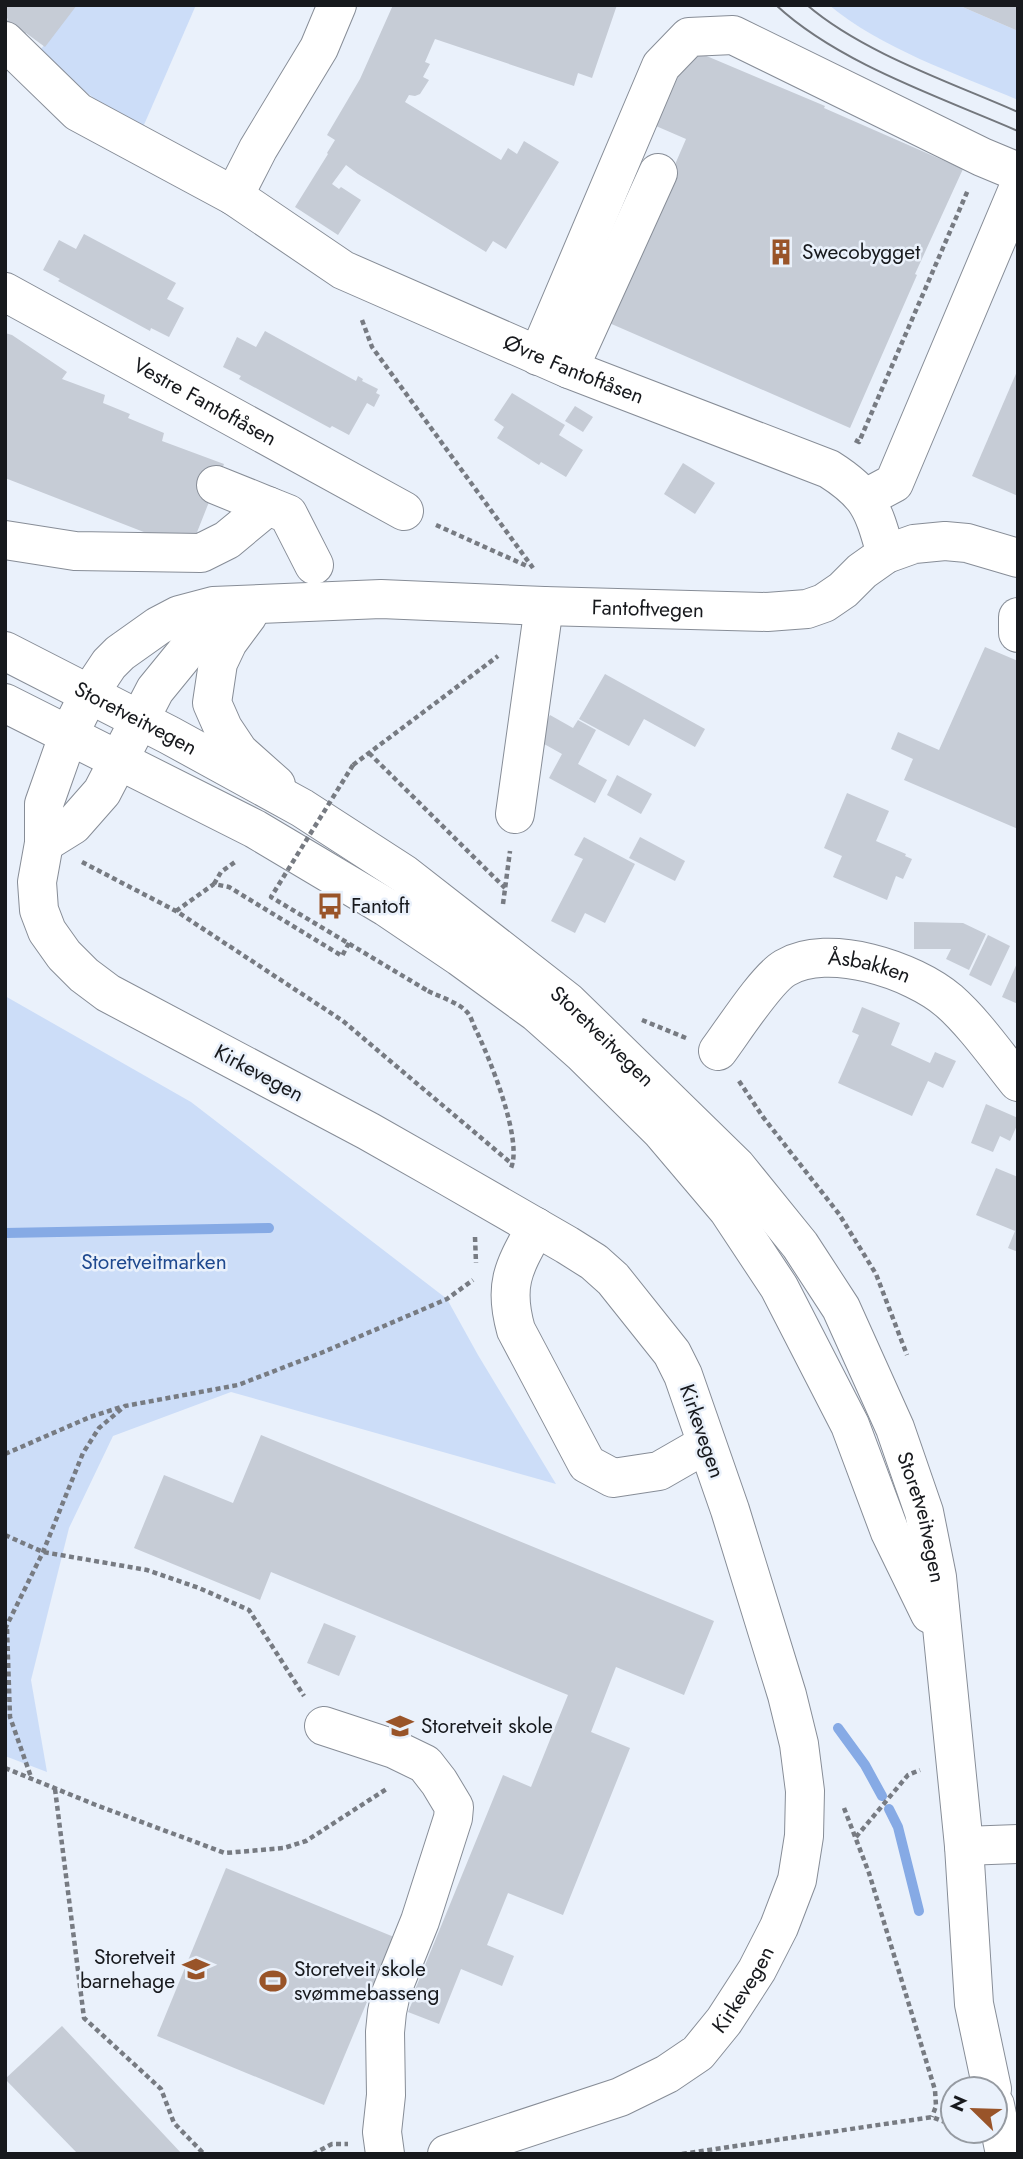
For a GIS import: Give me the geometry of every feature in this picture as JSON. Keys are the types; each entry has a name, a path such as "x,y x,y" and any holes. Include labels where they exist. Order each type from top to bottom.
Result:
{"street":[{"path":"234,196 258,149 319,48 337,5"},
{"path":"554,363 661,66 689,37 733,35 1018,172"},
{"name":"Øvre Fantoftåsen","path":"5,41 78,112 234,196 343,270 554,363 829,468 849,481 866,498 878,524 886,554"},
{"path":"554,363 658,173"},
{"path":"866,498 894,483 1018,189"},
{"name":"Vestre Fantoftåsen","path":"5,292 404,511"},
{"path":"216,485 288,514 314,565"},
{"path":"7,540 75,551 201,553 227,540 268,506"},
{"name":"Fantoftvegen","path":"89,694 109,664 120,653 158,626 179,615 214,606 381,598 767,612 807,609 824,603 844,590 862,571 886,554 914,544 944,541 967,543 1018,558"},
{"path":"256,605 228,642 218,663 212,703 223,728 239,752 302,808"},
{"name":"Fantoftvegen","path":"139,720 155,690 186,652 214,629 256,605"},
{"path":"515,814 544,606"},
{"path":"1018,617 1018,633"},
{"name":"Storetveitvegen","path":"5,651 169,735 302,808 404,874 568,1002 736,1166 800,1245 841,1308 895,1428 924,1512 937,1577 964,1846 974,2004 989,2075"},
{"name":"Kirkevegen","path":"89,694 68,736 44,804 44,843 37,882 39,910 47,931 64,956 108,993 368,1131 594,1262 613,1279 672,1353 683,1376 734,1523 787,1695 799,1744 805,1791 804,1836 797,1880 779,1927 757,1970 724,2021 698,2053 667,2074 620,2096 447,2154"},
{"name":"Storetveitvegen","path":"5,703 255,830 386,907 537,1013 661,1130 728,1210 779,1287 850,1425 890,1532 943,1641"},
{"path":"44,843 73,825 102,792 139,720"},
{"name":"Åsbakken","path":"718,1051 783,969 805,959 859,961 894,970 948,1000 1018,1082"},
{"path":"536,1227 512,1277 510,1308 516,1330 587,1464 613,1478 659,1471 706,1444"},
{"path":"324,1726 394,1749 425,1764 454,1807 421,1921 391,1993 387,2012 386,2095 382,2132 385,2154"},
{"path":"964,1846 1018,1844"}],"path":[{"path":"829,468 842,435 859,442 982,157"},
{"path":"343,270 372,347 534,569 404,511"},
{"path":"476,1265 476,1229 513,1165 511,1129 501,1089 467,1011 271,897 353,765 509,647 538,643"},
{"path":"369,752 505,888"},
{"path":"502,913 515,814"},
{"path":"44,843 176,911 343,1021 513,1165"},
{"path":"176,911 214,884 221,872 242,858"},
{"path":"214,884 229,887 342,956 349,943"},
{"path":"5,1454 90,1417 125,1406 238,1385 447,1299 477,1278"},
{"path":"31,1778 10,1717 6,1628 43,1552 83,1453 99,1428 125,1406"},
{"path":"5,1535 43,1552 147,1570 199,1588 249,1610 324,1726"},
{"path":"5,1768 225,1853 284,1848 306,1840 425,1764"},
{"path":"856,1837 908,1775 924,1769"},
{"path":"55,1788 84,2018 161,2089 174,2123 204,2154"},
{"path":"842,1803 869,1873 935,2090 936,2106 932,2117"},
{"path":"682,2154 880,2123 932,2117 939,2120"}],"green space":[{"path":"76,5 196,5 140,134 37,54"},
{"path":"829,5 958,5 1018,31 1018,100 895,47"},
{"name":"Storetveitmarken","path":"5,996 191,1102 447,1299 556,1484 231,1392 113,1436 69,1528 31,1680 47,1772 5,1756"}],"building":[{"path":"5,5 77,5 45,47 26,33 23,38 5,23 8,19 5,17"},
{"path":"393,5 617,5 592,78 578,73 574,86 435,39 425,62 430,64 423,77 429,80 420,94 409,95 405,102 501,160 508,148 517,154 524,141 559,162 506,249 493,241 486,252 346,165 332,184 361,200 338,235 295,207 335,140 327,135 360,79"},
{"path":"958,5 1018,5 1018,31"},
{"name":"Swecobygget","path":"690,49 825,106 824,108 963,169 850,428 607,322 686,139 656,126"},
{"path":"84,234 176,283 167,299 184,308 169,337 151,328 150,331 58,281 60,279 43,270 59,240 76,249"},
{"path":"265,331 356,381 358,376 378,389 376,393 380,395 374,407 367,403 349,435 332,426 330,428 239,379 241,376 223,367 237,337 256,347"},
{"path":"5,333 67,372 62,379 105,395 103,403 130,414 128,418 164,433 162,441 224,464 190,550 5,478"},
{"path":"1018,369 1018,496 972,476"},
{"path":"512,393 565,425 559,435 583,450 566,477 541,462 539,465 497,438 504,427 494,420"},
{"path":"575,406 593,417 583,432 565,421"},
{"path":"683,463 715,483 695,514 664,494"},
{"path":"985,647 1018,661 1018,829 904,780 913,759 891,749 898,732 939,750"},
{"path":"605,674 705,729 695,747 644,719 629,746 579,719"},
{"path":"550,715 573,728 578,720 596,730 578,764 607,780 595,803 549,778 562,754 537,740"},
{"path":"617,775 652,794 641,814 607,795"},
{"path":"847,793 889,811 876,841 912,859 903,879 896,876 887,900 833,877 842,856 824,848"},
{"path":"584,837 635,864 605,923 585,913 575,933 551,921 583,859 574,855"},
{"path":"640,837 685,861 675,881 629,858"},
{"path":"914,922 963,923 986,934 969,970 946,959 951,949 914,949"},
{"path":"988,935 1010,946 991,986 969,975"},
{"path":"1018,961 1018,1004 1002,997"},
{"path":"862,1007 900,1023 891,1045 930,1063 935,1052 956,1061 943,1088 928,1081 912,1116 838,1083 859,1035 852,1032"},
{"path":"986,1104 1018,1118 1010,1141 1000,1136 993,1152 971,1143"},
{"path":"996,1168 1018,1177 1018,1252 1008,1248 1015,1231 976,1215"},
{"path":"261,1435 714,1621 684,1695 616,1667 591,1732 630,1748 563,1915 508,1893 487,1945 514,1956 502,1986 461,1969 439,2024 408,2012 414,1998 412,1997 503,1775 531,1787 568,1695 271,1572 260,1600 134,1548 164,1475 233,1503"},
{"path":"324,1623 356,1636 339,1676 307,1663"},
{"path":"226,1868 394,1937 324,2105 157,2036"},
{"path":"62,2026 182,2154 78,2154 5,2079"}],"waterway":[{"path":"5,1233 269,1228"},
{"path":"838,1728 865,1765 882,1796"},
{"path":"889,1809 898,1827 919,1911"}],"tram line":[{"path":"776,5 801,26 859,61 1018,131"},
{"path":"807,5 829,22 880,52 1018,112"}],"place":[{"name":"Swecobygget","path":"781,252"},
{"name":"Fantoft","path":"330,906"},
{"name":"Storetveit skole","path":"400,1726"},
{"name":"Storetveit barnehage","path":"196,1969"},
{"name":"Storetveit skole svømmebasseng","path":"273,1981"}]}
